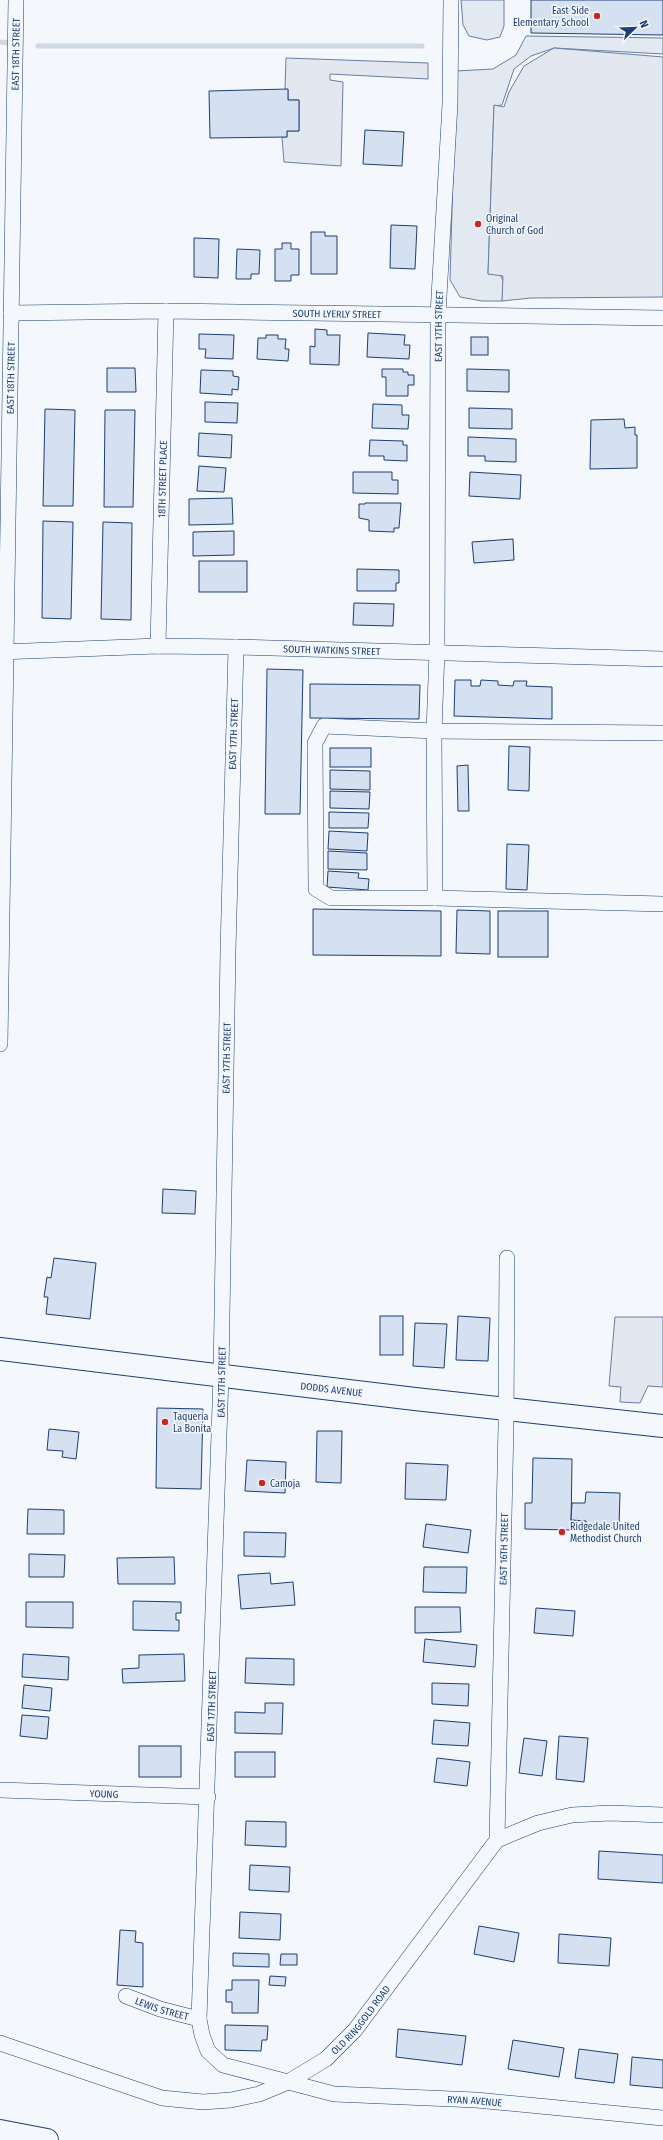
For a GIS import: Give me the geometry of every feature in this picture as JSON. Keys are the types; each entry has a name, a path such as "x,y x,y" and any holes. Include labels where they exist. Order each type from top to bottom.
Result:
{"main road":[{"name":"DODDS AVENUE","path":"0,1349 221,1376 663,1426"},
{"path":"0,2132 47,2140"}],"street":[{"name":"EAST 18TH STREET","path":"0,1044 5,384 11,313 16,0"},
{"name":"EAST 17TH STREET","path":"435,898 434,731 437,652 438,314 450,104 451,0"},
{"name":"SOUTH LYERLY STREET","path":"11,313 166,311 663,318"},
{"name":"18TH STREET PLACE","path":"158,646 166,311"},
{"name":"SOUTH WATKINS STREET","path":"3,652 158,646 663,659"},
{"name":"EAST 17TH STREET","path":"236,647 228,951 221,1376 208,1797 199,2019 202,2035 208,2051 224,2066 288,2082"},
{"path":"663,733 434,731 324,726 315,743 316,889 331,898 435,898 663,904"},
{"name":"EAST 16TH STREET","path":"497,1840 506,1409 507,1258"},
{"name":"YOUNG","path":"0,1790 208,1797"},
{"path":"497,1840 538,1823 572,1815 610,1813 663,1815"},
{"name":"OLD RINGGOLD ROAD","path":"0,2043 162,2098 203,2102 231,2100 260,2094 288,2082 326,2059 356,2030 497,1840"},
{"name":"LEWIS STREET","path":"126,1996 160,2009 199,2019"},
{"name":"RYAN AVENUE","path":"288,2082 334,2094 476,2100 663,2118"}],"shaded area":[{"path":"461,0 504,0 504,26 500,37 487,40 469,36 463,25"},
{"path":"526,36 663,38 663,54 554,48 531,56 514,69 502,105 494,106 488,274 500,274 504,283 502,301 482,301 460,297 450,280 456,71 493,69 516,55"},
{"path":"554,48 663,57 663,297 531,298 502,301 503,276 488,274 494,105 504,107 509,92 524,66"},
{"path":"286,58 428,63 428,79 330,74 330,80 343,82 341,166 284,162 282,137 287,137 287,131 299,131 299,100 288,100 288,90 285,89"},
{"path":"615,1317 663,1317 663,1387 648,1386 640,1403 620,1402 621,1387 609,1386"}],"building":[{"name":"East Side Elementary School","path":"531,0 663,0 663,35 531,33"},
{"path":"288,89 288,100 299,100 299,131 287,131 287,137 210,138 209,91"},
{"path":"365,130 404,132 402,166 363,164"},
{"path":"391,225 417,226 415,269 390,268"},
{"path":"311,232 325,232 325,236 337,236 337,274 311,274"},
{"path":"194,238 219,239 218,278 194,277"},
{"path":"282,243 291,243 291,249 299,249 299,275 291,275 291,281 275,281 275,249 282,249"},
{"path":"237,249 260,250 259,274 251,274 251,279 236,279"},
{"path":"315,329 327,330 327,335 340,335 339,365 310,364 310,346 315,347"},
{"path":"368,333 405,335 404,345 410,345 409,359 367,357"},
{"path":"199,334 234,335 233,359 205,358 206,349 199,349"},
{"path":"266,335 278,335 278,339 286,339 285,349 289,349 288,361 257,359 258,338 266,338"},
{"path":"471,337 488,337 488,355 471,355"},
{"path":"107,368 135,368 136,392 107,392"},
{"path":"382,369 403,369 403,372 408,372 408,375 414,375 414,385 408,385 408,396 386,396 386,377 382,377"},
{"path":"467,369 509,370 509,392 467,391"},
{"path":"201,370 233,371 233,376 239,377 238,390 232,389 232,395 200,393"},
{"path":"205,402 238,403 237,423 205,422"},
{"path":"373,404 402,405 402,415 409,415 408,429 372,428"},
{"path":"469,408 512,409 512,429 469,428"},
{"path":"45,409 75,410 73,506 43,506"},
{"path":"105,410 135,410 133,507 104,507"},
{"path":"624,419 625,428 635,427 635,435 637,435 637,468 590,469 591,420"},
{"path":"199,433 232,435 231,458 198,456"},
{"path":"468,437 516,439 516,462 485,461 485,456 468,456"},
{"path":"370,440 403,441 403,445 407,445 407,461 384,460 384,456 369,456"},
{"path":"199,466 226,468 224,492 197,491"},
{"path":"353,472 392,472 392,480 398,480 398,494 353,493"},
{"path":"470,472 521,475 520,499 469,496"},
{"path":"232,498 233,524 189,525 189,499"},
{"path":"401,503 399,528 394,528 394,532 369,531 369,520 359,518 359,504"},
{"path":"43,521 73,522 71,619 42,618"},
{"path":"103,522 132,523 131,620 101,619"},
{"path":"234,531 234,555 193,556 193,532"},
{"path":"513,539 514,560 474,563 472,542"},
{"path":"199,561 247,561 247,592 199,592"},
{"path":"357,569 399,570 399,583 396,583 396,591 357,591"},
{"path":"354,603 394,604 393,626 353,625"},
{"path":"267,669 303,670 300,814 265,814"},
{"path":"455,680 471,680 471,686 480,686 481,680 498,681 498,685 513,686 514,681 527,681 526,686 552,687 552,719 454,716"},
{"path":"310,684 420,685 419,719 310,718"},
{"path":"509,746 530,747 529,791 508,790"},
{"path":"330,748 371,748 371,767 330,767"},
{"path":"468,765 469,811 458,811 457,766"},
{"path":"330,770 370,771 370,790 330,789"},
{"path":"330,791 370,792 369,809 330,808"},
{"path":"329,812 369,813 368,828 329,828"},
{"path":"329,831 368,833 367,851 328,849"},
{"path":"507,844 529,845 527,890 506,889"},
{"path":"328,851 367,853 367,870 328,869"},
{"path":"328,871 359,873 358,878 369,879 368,890 327,887"},
{"path":"313,909 441,911 441,956 313,955"},
{"path":"457,910 490,911 490,954 456,953"},
{"path":"498,911 548,911 548,957 498,957"},
{"path":"163,1189 196,1191 195,1214 162,1213"},
{"path":"54,1258 96,1263 90,1319 46,1314 48,1297 44,1297 47,1277 51,1278"},
{"path":"380,1316 403,1316 403,1355 380,1355"},
{"path":"458,1316 490,1318 488,1361 456,1360"},
{"path":"415,1323 447,1324 444,1368 413,1366"},
{"path":"157,1408 203,1409 201,1489 156,1488"},
{"path":"49,1429 79,1432 76,1459 62,1457 63,1451 47,1450"},
{"path":"317,1431 342,1431 341,1483 316,1482"},
{"path":"533,1458 572,1459 571,1530 525,1529 525,1503 532,1503"},
{"path":"247,1460 286,1462 285,1493 245,1491"},
{"path":"406,1463 448,1465 446,1500 405,1499"},
{"path":"586,1492 620,1493 619,1528 586,1527 586,1521 571,1520 572,1503 585,1503"},
{"path":"28,1509 64,1510 64,1534 27,1534"},
{"path":"426,1524 471,1530 468,1553 423,1547"},
{"path":"244,1532 286,1533 285,1557 244,1556"},
{"path":"29,1554 65,1555 64,1577 29,1577"},
{"path":"174,1557 175,1584 118,1584 117,1558"},
{"path":"424,1567 467,1567 466,1593 423,1592"},
{"path":"270,1573 271,1584 293,1582 295,1605 241,1609 238,1575"},
{"path":"133,1601 181,1602 181,1613 176,1613 176,1620 179,1620 179,1631 133,1630"},
{"path":"26,1602 73,1602 73,1628 26,1627"},
{"path":"415,1607 460,1607 461,1632 415,1633"},
{"path":"536,1608 575,1611 573,1636 534,1633"},
{"path":"425,1639 477,1645 475,1667 423,1662"},
{"path":"23,1654 69,1657 68,1680 22,1677"},
{"path":"184,1654 185,1681 123,1683 122,1669 139,1668 139,1655"},
{"path":"246,1658 294,1659 294,1685 245,1683"},
{"path":"432,1683 469,1684 468,1706 432,1704"},
{"path":"24,1685 52,1688 50,1711 22,1708"},
{"path":"265,1703 283,1703 282,1734 235,1733 235,1712 265,1713"},
{"path":"22,1715 49,1717 47,1739 20,1736"},
{"path":"434,1720 470,1723 468,1746 432,1744"},
{"path":"559,1736 588,1738 584,1782 556,1779"},
{"path":"524,1738 547,1741 542,1776 519,1773"},
{"path":"139,1746 181,1746 181,1777 139,1777"},
{"path":"235,1752 275,1752 275,1777 235,1777"},
{"path":"437,1758 470,1762 467,1786 434,1782"},
{"path":"246,1821 286,1822 286,1847 245,1845"},
{"path":"599,1851 663,1855 663,1883 598,1879"},
{"path":"250,1865 290,1867 289,1892 249,1890"},
{"path":"240,1912 281,1914 280,1940 239,1938"},
{"path":"479,1926 519,1933 514,1962 474,1954"},
{"path":"120,1930 136,1931 135,1942 143,1943 143,1987 117,1985"},
{"path":"559,1934 611,1938 609,1966 558,1963"},
{"path":"233,1953 269,1954 269,1967 233,1966"},
{"path":"281,1954 297,1954 297,1965 280,1965"},
{"path":"270,1976 286,1977 285,1986 269,1985"},
{"path":"232,1980 259,1980 258,2013 232,2013 232,2002 226,2002 226,1990 232,1990"},
{"path":"225,2025 268,2026 267,2040 262,2040 261,2051 225,2050"},
{"path":"398,2029 466,2036 462,2065 396,2057"},
{"path":"513,2040 564,2048 559,2077 508,2069"},
{"path":"579,2049 618,2054 614,2083 575,2078"},
{"path":"632,2057 663,2060 663,2088 630,2085"}],"waterway":[{"path":"0,42 10,43"},
{"path":"38,46 422,46"}],"place":[{"name":"East Side Elementary School","path":"597,16"},
{"name":"Original Church of God","path":"478,224"},
{"name":"Taqueria La Bonita","path":"165,1422"},
{"name":"Camoja","path":"262,1483"},
{"name":"Ridgedale United Methodist Church","path":"562,1532"}]}
